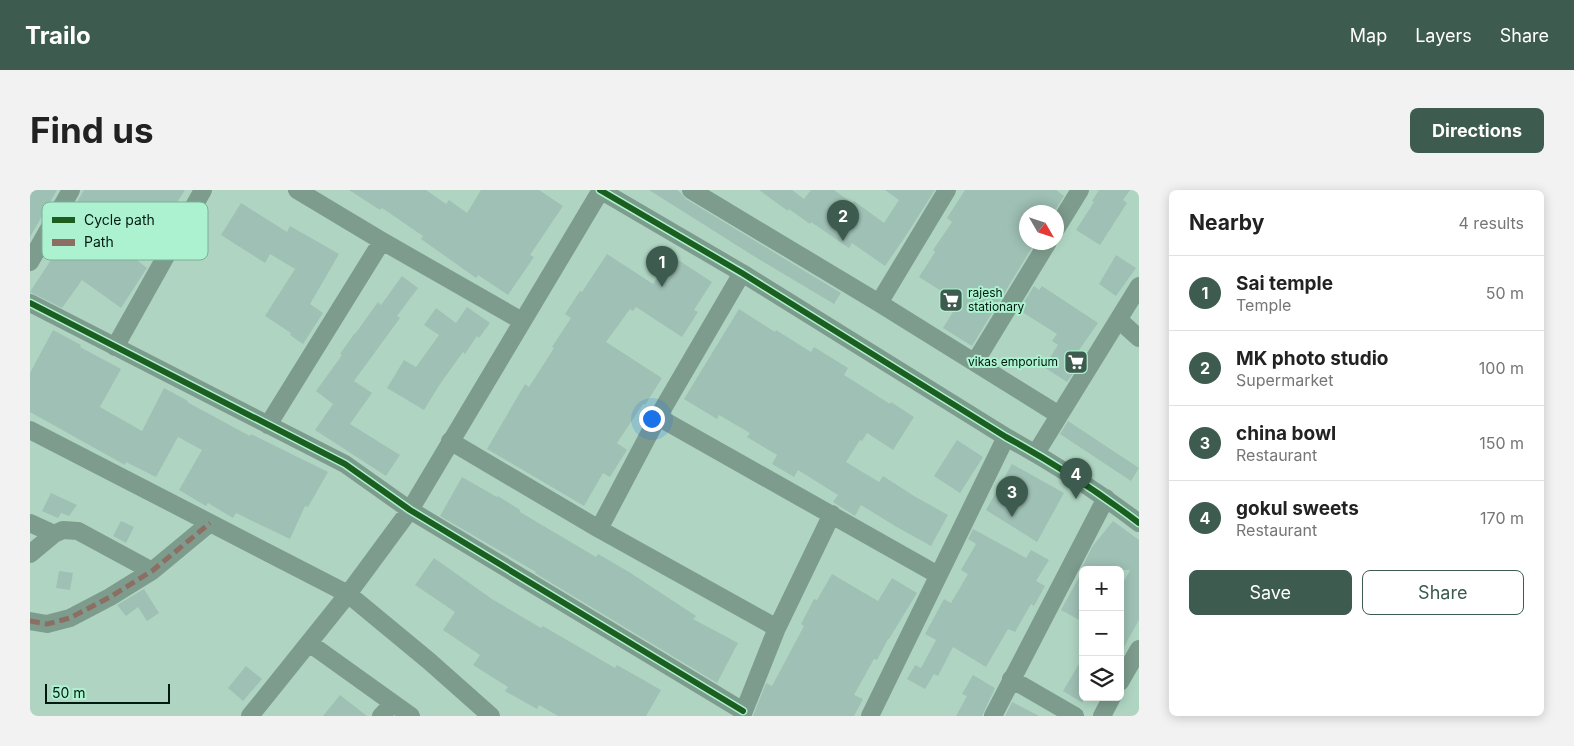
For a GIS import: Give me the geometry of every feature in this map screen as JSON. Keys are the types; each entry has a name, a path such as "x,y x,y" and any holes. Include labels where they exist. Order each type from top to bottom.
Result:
{"street":[{"path":"65,202 72,190"},
{"path":"196,202 203,190"},
{"path":"297,190 522,321"},
{"path":"250,716 348,594 410,510 601,190 742,273 1006,437 1036,453 1106,498 1139,523"},
{"path":"691,190 1060,415"},
{"path":"879,303 947,190"},
{"path":"1064,215 1080,190"},
{"path":"30,262 42,241"},
{"path":"268,425 382,241"},
{"path":"975,362 1043,250"},
{"path":"115,347 164,260"},
{"path":"599,529 658,417 742,273"},
{"path":"1036,453 1139,286"},
{"path":"30,303 345,464 410,510 742,713 777,628 832,514"},
{"path":"1119,320 1139,338"},
{"path":"658,417 938,575"},
{"path":"30,430 348,594 429,661 491,716"},
{"path":"870,716 1006,437"},
{"path":"450,441 599,529 777,628"},
{"path":"993,716 1106,498"},
{"path":"30,523 54,534"},
{"path":"30,621 47,624 70,618 118,592 152,571 210,523"},
{"path":"30,554 54,534 63,530 78,531 152,571"},
{"path":"309,643 387,710 411,716"},
{"path":"1124,675 1139,649"},
{"path":"1011,679 1076,716"},
{"path":"1102,716 1110,701"}],"building":[{"path":"30,190 57,190 50,202 42,202 42,216 30,237"},
{"path":"84,190 185,190 177,202 77,202"},
{"path":"349,190 426,190 446,204 449,200 467,213 481,190 539,190 563,206 530,255 534,257 508,295 478,275 476,278 421,239 423,236 382,208 380,210"},
{"path":"649,190 677,190 686,199 841,293 834,304"},
{"path":"759,190 792,190 804,199 811,190 834,190 852,203 854,201 884,223 899,200 885,190 935,190 885,266 852,243 849,248 811,222 810,224 789,209 788,211"},
{"path":"965,190 1056,190 1064,196 1058,205 1019,205 1019,250 1031,250 972,346 943,328 956,307 954,306 957,301 919,277 935,252 933,250 952,222 947,218"},
{"path":"1099,190 1130,190 1123,200 1127,203 1100,245 1076,230 1094,202 1092,201"},
{"path":"241,203 287,232 290,226 339,254 310,304 323,313 303,344 290,335 291,333 265,316 295,269 270,254 265,263 221,235"},
{"path":"607,254 653,284 672,256 712,282 694,310 698,312 682,337 636,307 633,311 630,309 606,342 662,378 617,443 627,450 610,477 603,473 584,506 487,449 525,384 529,387 554,348 552,347 571,318 565,314"},
{"path":"1116,255 1136,268 1116,296 1099,284"},
{"path":"51,260 137,260 147,268 121,308 82,280 62,308 30,292"},
{"path":"402,276 418,288 397,316 400,318 354,381 372,393 350,424 400,455 386,476 315,430 333,404 316,391 342,355 340,354 354,334 378,302 381,305"},
{"path":"1034,286 1039,290 1042,286 1098,323 1067,367 1074,372 1067,382 1044,367 1058,345 1052,341 1057,334 1019,310"},
{"path":"467,307 490,323 479,338 477,336 465,354 463,352 424,410 387,388 404,360 416,367 439,335 424,325 436,308 456,323"},
{"path":"739,309 811,352 814,347 848,368 844,375 914,417 893,450 867,433 862,441 860,440 846,462 879,482 883,476 948,515 931,546 861,505 855,516 833,502 838,495 798,470 794,477 772,464 777,455 747,437 750,433 719,415 717,419 684,399"},
{"path":"53,330 121,369 100,407 142,431 164,388 250,436 251,434 328,472 308,507 305,506 290,539 236,513 233,518 208,503 206,506 179,490 202,450 178,437 156,477 126,462 125,465 30,412 30,373"},
{"path":"1068,421 1139,468 1131,481 1060,434"},
{"path":"957,440 983,457 960,493 934,476"},
{"path":"1012,464 1064,493 1037,542 986,510"},
{"path":"462,477 498,496 520,510 520,512 596,557 598,554 629,572 696,616 693,619 738,643 717,683 536,572 440,516"},
{"path":"51,493 77,505 69,516 61,513 58,518 42,511"},
{"path":"121,521 134,527 126,543 113,536"},
{"path":"1113,521 1139,540 1139,620 1124,647 1124,581 1130,570 1124,570 1124,566 1083,566 1092,547"},
{"path":"973,529 1026,558 1031,550 1049,560 1036,581 1045,586 1034,606 1031,604 1015,632 1008,629 986,667 953,647 938,676 934,674 925,689 907,679 915,665 921,668 936,640 925,634 944,599 951,603 968,574 961,570 976,544 968,539"},
{"path":"434,558 492,599 541,628 543,626 615,668 617,665 661,690 646,716 558,716 539,705 537,709 505,691 508,687 473,665 480,655 443,630 455,612 415,585"},
{"path":"59,571 73,573 70,590 56,588"},
{"path":"832,574 878,601 892,578 917,593 877,660 874,659 854,695 863,699 854,716 753,716 766,683 772,686 804,626 801,624 814,599 817,600"},
{"path":"1079,577 1079,620 1061,610"},
{"path":"144,589 159,613 147,621 138,607 126,616 117,605"},
{"path":"1079,664 1079,701 1063,691"},
{"path":"246,666 262,679 243,701 228,688"},
{"path":"973,675 995,688 982,716 956,716 967,696 962,694"},
{"path":"340,695 367,716 323,716"},
{"path":"1012,702 1039,716 1005,716"}],"marked path":[{"path":"30,621 47,624 70,618 110,597 152,571 210,523"}],"cycle path":[{"path":"600,190 742,273 1091,488 1139,523"},
{"path":"30,303 345,464 410,510 743,711"}],"place":[{"name":"MK photo studio","path":"843,241"},
{"name":"Sai temple","path":"662,287"},
{"name":"rajesh stationary","path":"951,300"},
{"name":"vikas emporium","path":"1076,362"},
{"name":"gokul sweets","path":"1076,499"},
{"name":"china bowl","path":"1012,517"}]}
